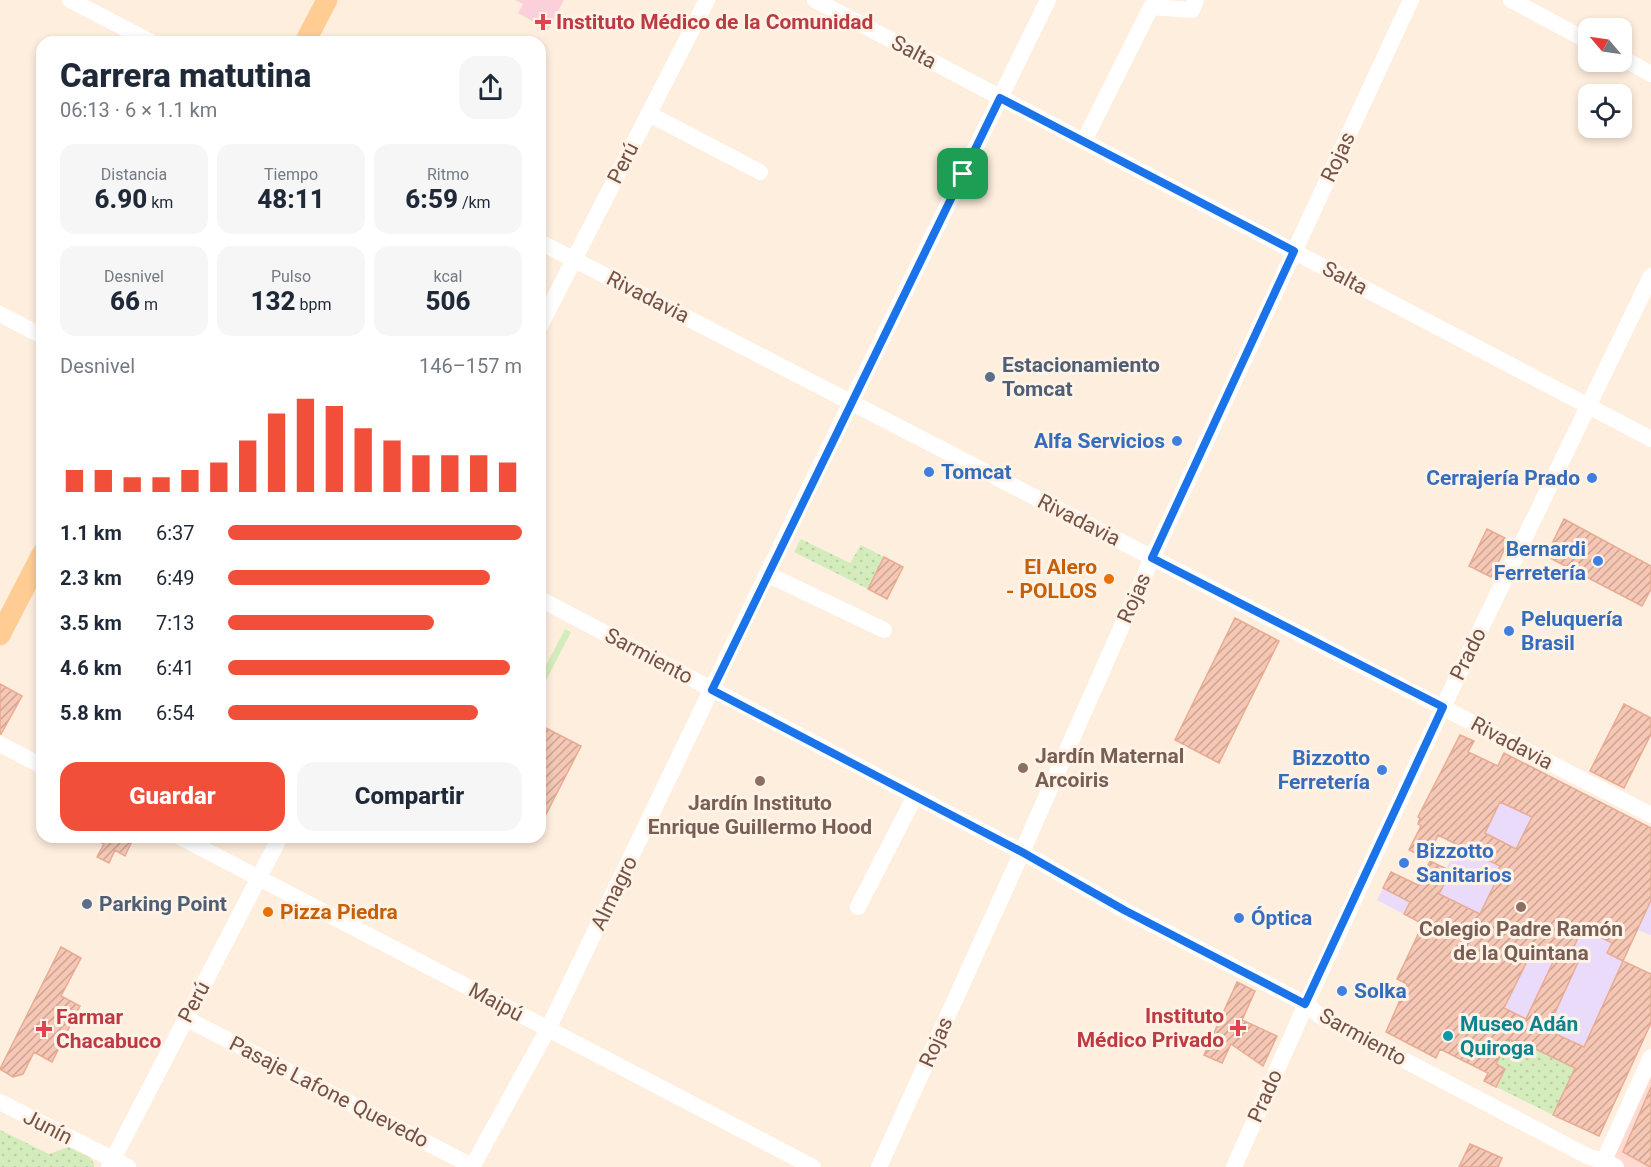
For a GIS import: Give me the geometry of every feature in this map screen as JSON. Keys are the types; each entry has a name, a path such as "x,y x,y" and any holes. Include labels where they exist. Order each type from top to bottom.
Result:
{"main road":[{"path":"308,36 327,0"},
{"path":"0,635 36,566"}],"street":[{"path":"70,0 139,36"},
{"name":"Perú","path":"546,314 707,0"},
{"name":"Salta","path":"815,0 1651,439"},
{"name":"Almagro","path":"472,1167 548,1029 767,574 1048,0"},
{"path":"1084,141 1151,7 1192,10 1196,0"},
{"name":"Rojas","path":"879,1167 1152,558 1412,0"},
{"path":"1511,0 1578,36"},
{"path":"1632,64 1651,74"},
{"path":"649,114 760,172"},
{"name":"Rivadavia","path":"546,245 1651,815"},
{"name":"Prado","path":"1234,1167 1305,1004 1443,707 1651,276"},
{"path":"0,314 36,333"},
{"path":"767,574 884,630"},
{"name":"Sarmiento","path":"546,602 1022,852 1124,910 1305,1004 1320,1016 1607,1165"},
{"path":"0,744 36,763"},
{"path":"858,907 915,796"},
{"name":"Maipú","path":"192,843 813,1167"},
{"name":"Perú","path":"111,1163 277,843"},
{"name":"Pasaje Lafone Quevedo","path":"185,1018 472,1167"},
{"path":"1607,1165 1651,1057"},
{"name":"Junín","path":"0,1102 111,1163 128,1167"}],"shaded area":[{"name":"Instituto Médico de la Comunidad","path":"515,0 564,0 548,30 518,13 523,4"},
{"name":"Colegio Padre Ramón de la Quintana","path":"1504,753 1651,828 1651,935 1637,930 1575,1068 1518,1040 1516,1043 1397,979 1423,924 1377,900 1391,872 1418,885 1430,861 1446,869"},
{"path":"1651,1076 1651,1167 1610,1167"}],"green space":[{"path":"801,539 850,563 861,545 884,557 868,589 794,552"},
{"path":"565,629 571,632 546,680 546,665"},
{"path":"1509,1039 1516,1043 1517,1040 1575,1068 1553,1115 1496,1087 1505,1069 1496,1064"},
{"path":"0,1130 49,1154 68,1147 89,1157 94,1167 0,1167"}],"building":[{"name":"Bernardi Ferretería","path":"1564,519 1651,566 1651,589 1642,606 1546,556"},
{"path":"1487,529 1509,540 1491,577 1469,566"},
{"path":"884,557 903,567 887,599 868,589"},
{"path":"1235,618 1279,641 1219,763 1175,740"},
{"path":"0,684 22,696 1,734 0,734"},
{"path":"1624,704 1651,718 1651,734 1624,788 1590,771"},
{"path":"546,728 581,746 546,814"},
{"name":"Colegio Padre Ramón de la Quintana","path":"1460,735 1474,741 1468,752 1498,766 1504,753 1651,828 1651,900 1623,961 1651,974 1651,1023 1599,1136 1553,1115 1575,1068 1517,1040 1516,1043 1509,1039 1496,1064 1505,1069 1496,1087 1484,1081 1488,1073 1440,1049 1436,1058 1386,1032 1407,984 1397,979 1423,924 1404,914 1410,902 1383,888 1391,872 1418,885 1430,861 1451,871 1439,894 1480,914 1495,883 1492,882 1500,866 1438,835 1427,859 1409,850 1421,826 1418,824 1420,818 1418,817","holes":["1500,802 1532,817 1516,849 1485,833","1582,928 1612,943 1607,953 1623,961 1584,1047 1547,1030 1580,958 1571,954","1533,949 1554,960 1526,1019 1504,1008"]},
{"path":"102,843 131,843 125,856 115,850 109,863 97,857 104,844"},
{"name":"Farmar Chacabuco","path":"61,947 81,958 61,996 80,1006 52,1062 34,1052 23,1074 13,1077 0,1069"},
{"name":"Instituto Médico Privado","path":"1237,982 1255,991 1242,1020 1277,1036 1263,1066 1231,1044 1222,1063 1204,1055"},
{"path":"1651,1087 1651,1167 1650,1167 1623,1152"},
{"path":"1470,1144 1502,1158 1498,1167 1459,1167"}],"place":[{"name":"Instituto Médico de la Comunidad","path":"543,22"},
{"name":"Estacionamiento Tomcat","path":"990,377"},
{"name":"Alfa Servicios","path":"1177,441"},
{"name":"Tomcat","path":"929,472"},
{"name":"Cerrajería Prado","path":"1592,478"},
{"name":"Bernardi Ferretería","path":"1598,561"},
{"name":"El Alero - POLLOS","path":"1109,579"},
{"name":"Peluquería Brasil","path":"1509,631"},
{"name":"Jardín Maternal Arcoiris","path":"1023,768"},
{"name":"Bizzotto Ferretería","path":"1382,770"},
{"name":"Jardín Instituto Enrique Guillermo Hood","path":"760,781"},
{"name":"Bizzotto Sanitarios","path":"1404,863"},
{"name":"Parking Point","path":"87,904"},
{"name":"Colegio Padre Ramón de la Quintana","path":"1521,907"},
{"name":"Pizza Piedra","path":"268,912"},
{"name":"Óptica","path":"1239,918"},
{"name":"Solka","path":"1342,991"},
{"name":"Instituto Médico Privado","path":"1238,1028"},
{"name":"Farmar Chacabuco","path":"44,1029"},
{"name":"Museo Adán Quiroga","path":"1448,1036"}],"route":[{"path":"1000,98 1294,251 1152,558 1443,707 1305,1004 1124,910 1022,852 712,690 963,174 1000,98"}]}
